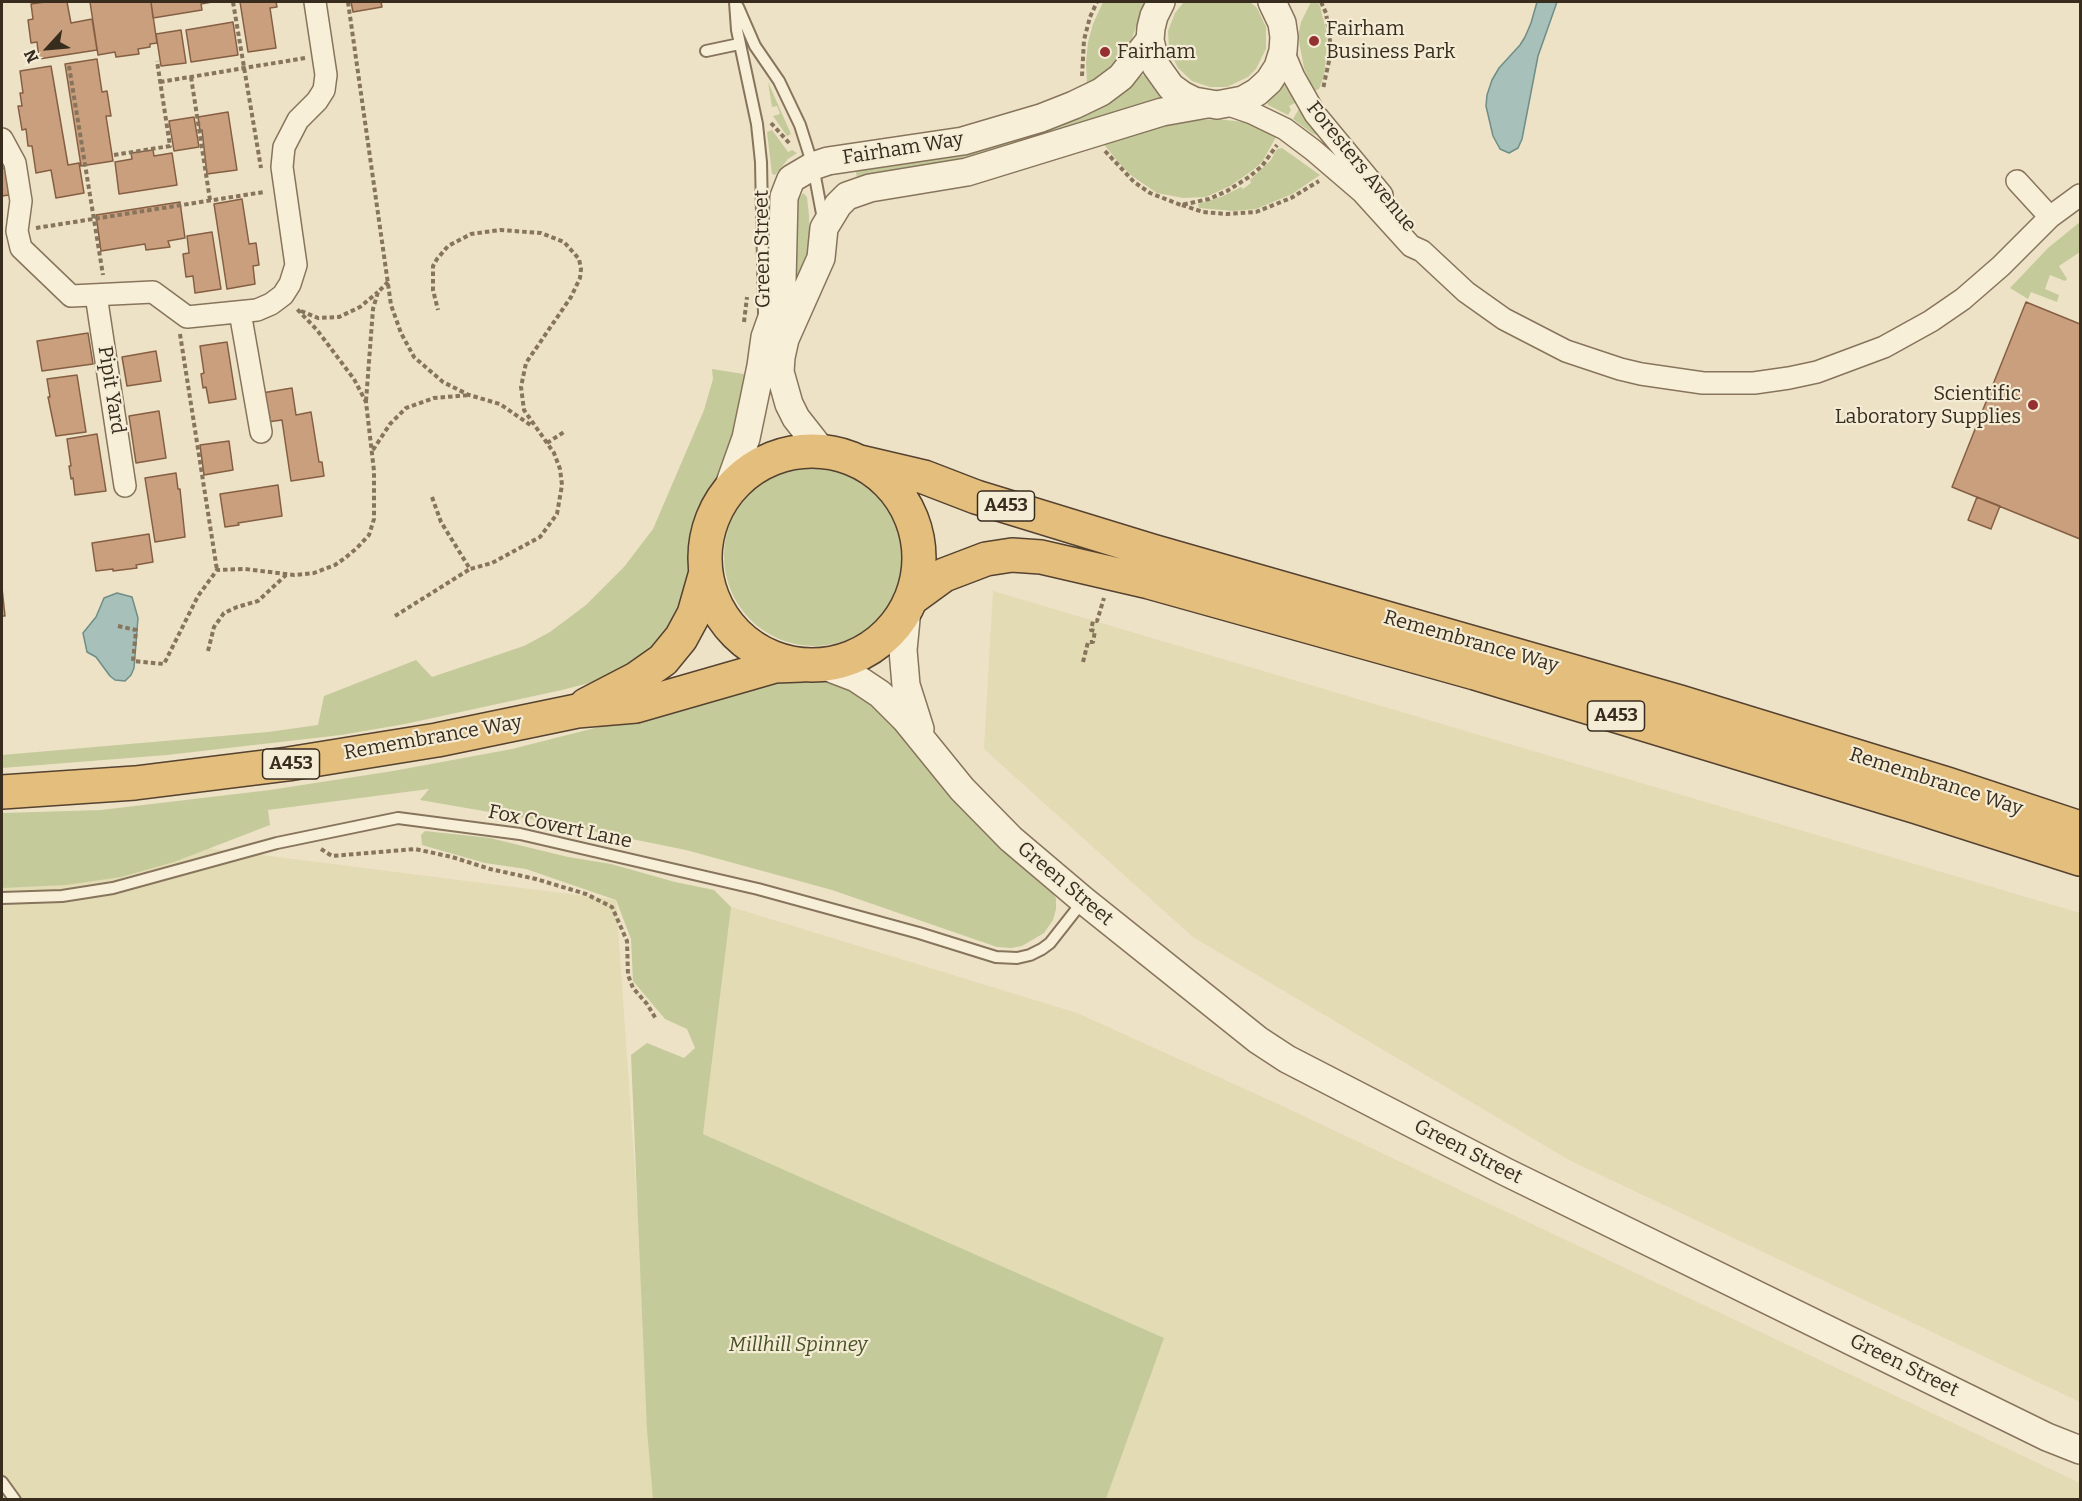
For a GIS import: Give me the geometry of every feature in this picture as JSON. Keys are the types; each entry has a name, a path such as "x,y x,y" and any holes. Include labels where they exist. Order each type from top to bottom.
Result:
{"highway":[{"path":"822,451 860,462 886,481 906,506 917,536 919,568 909,604 895,626 880,642 843,662 812,665 774,659 749,645 728,625 713,600 706,573 705,552 708,531 715,512 726,494 745,474 768,460 795,452 822,451"},
{"name":"Remembrance Way","path":"860,462 924,477 976,496 1152,551 1680,702 1947,784 2080,828"},
{"name":"Remembrance Way","path":"909,604 944,575 986,559 1012,555 1041,556 1149,582 1476,673 2080,859"},
{"name":"Remembrance Way","path":"577,711 636,679 663,660 681,638 694,614 706,573"},
{"name":"Remembrance Way","path":"2,792 135,783 288,764 436,740 577,711 636,706 775,666 812,665"}],"street":[{"path":"2,139 15,163 21,201 17,231 21,248 71,296 153,292 187,317 257,310 271,304 290,302 290,284 296,265 282,168 284,147 298,120 317,101 324,90 326,75 315,2"},
{"path":"1161,2 1154,16 1150,40 1156,66 1172,87 1188,98 1217,104"},
{"path":"1283,9 1283,51"},
{"name":"Fairham Way","path":"765,337 782,281 783,212 785,191 791,179 813,166 846,157 963,141 1041,118 1092,96 1122,77 1150,40"},
{"name":"Fairham Way","path":"824,228 838,205 856,192 878,186 967,172 1162,112 1243,100 1257,92 1269,81 1278,67 1283,51"},
{"name":"Foresters Avenue","path":"1283,51 1306,100 1326,128 1420,239 1422,251"},
{"name":"Foresters Avenue","path":"1217,104 1252,113 1285,129 1362,192 1411,246 1422,251 1488,308 1523,330 1566,351 1641,375 1703,383 1754,383 1798,376 1884,347 1931,321 1971,293 2050,217 2080,195"},
{"path":"2018,180 2050,217"},
{"name":"Green Street","path":"822,451 796,418 783,387 780,372 785,339 820,258 824,228"},
{"name":"Pipit Yard","path":"101,295 125,486"},
{"path":"240,312 261,432"},
{"name":"Green Street","path":"726,494 746,438 765,337"},
{"name":"Green Street","path":"909,604 903,650 906,685 927,747"},
{"name":"Green Street","path":"812,665 856,678 880,694 906,720 962,789 1011,839 1083,900 1258,1040 1287,1059 1506,1172 2048,1437 2080,1450"}],"lane":[{"name":"Green Street","path":"735,2 740,44 757,124 761,162 765,337"},
{"name":"Green Street","path":"735,2 755,46 788,98 806,140 824,228"},
{"path":"706,51 740,44"},
{"name":"Fox Covert Lane","path":"2,898 62,896 113,888 277,843 398,818 520,834 758,890 919,933 996,957 1017,958 1042,949 1050,943 1083,900"},
{"path":"2,1482 15,1500"}],"path":[{"path":"233,2 261,169"},
{"path":"348,2 391,305 400,333 414,357 443,382 469,395 487,399 511,410 538,430"},
{"path":"1082,83 1084,40 1097,2"},
{"path":"1306,100 1317,95 1324,88 1329,61 1328,28 1321,2"},
{"path":"160,82 323,54"},
{"path":"114,155 170,146 157,61"},
{"path":"69,66 94,218 101,295"},
{"path":"191,76 210,200"},
{"path":"1181,205 1209,199 1227,191 1262,166 1279,142 1286,147"},
{"path":"1101,145 1134,182 1150,193 1211,213 1256,212 1291,198 1326,175"},
{"path":"263,180 266,204"},
{"path":"17,231 264,192"},
{"path":"395,616 470,569 492,563 540,537 557,514 562,485 560,469 522,403 522,374 528,359 571,297 580,278 581,264 577,255 564,242 541,233 500,230 479,232 448,246 433,266 432,281 438,310"},
{"path":"290,302 318,318 339,317 360,307 388,282"},
{"path":"217,570 245,569 286,575 314,573 334,565 357,549 369,535 373,526 375,508 372,451 366,402 374,309 378,292"},
{"path":"290,302 317,330 354,379 366,402"},
{"path":"118,626 136,630 133,661 164,664 198,596 217,570 176,309"},
{"path":"372,451 390,424 406,408 434,398 469,395"},
{"path":"547,443 564,432"},
{"path":"432,496 441,522 470,569"},
{"path":"208,651 214,627 224,613 258,601 286,575"},
{"path":"1083,662 1088,642 1093,642 1095,631 1091,630 1092,621 1097,621 1104,598"},
{"path":"324,852 332,856 415,849 452,857 490,870 536,879 586,894 612,907 627,941 628,975 633,988 656,1019"}],"shaded area":[{"path":"993,591 2080,913 2080,1402 1569,1160 1193,937 984,749"},
{"path":"2,822 616,900 658,1499 2,1500"},
{"path":"731,907 1077,1013 1278,1104 2080,1483 2080,1499 1106,1499 1164,1338 703,1134"}],"green space":[{"path":"1103,2 1145,2 1131,41 1123,55 1116,64 1087,86 1088,42"},
{"path":"1184,2 1250,2 1257,8 1266,27 1266,49 1256,69 1248,77 1227,87 1210,87 1192,81 1178,68 1169,50 1168,31 1175,13"},
{"path":"1311,2 1317,2 1320,6 1326,30 1327,48 1324,76 1319,89 1314,91 1304,68 1298,36 1301,22"},
{"path":"1142,75 1145,76 1160,100 963,163 846,183 845,181 857,178 855,167 1129,86"},
{"path":"768,82 791,134 787,136 773,116 780,114 777,106 772,107"},
{"path":"1284,84 1297,102 1289,106 1291,110 1288,115 1268,105 1267,102"},
{"path":"1300,107 1318,134 1317,135 1293,119"},
{"path":"1216,119 1244,122 1276,137 1262,162 1253,170 1230,186 1206,197 1183,198 1157,193 1132,176 1102,142 1173,122"},
{"path":"772,130 788,152 792,150 797,153 788,159 775,175 772,174 767,132"},
{"path":"1282,148 1320,175 1292,194 1256,209 1234,211 1199,208 1198,204 1221,197 1241,187 1243,189 1271,160 1277,149"},
{"path":"803,193 807,197 810,252 800,282 792,285 796,202"},
{"path":"2080,222 2080,252 2059,266 2067,279 2065,281 2050,275 2045,289 2059,295 2057,302 2031,292 2028,299 2010,288 2048,248"},
{"path":"712,369 750,375 731,443 719,473 701,503 694,525 689,557 690,579 685,602 660,645 616,676 405,724 341,735 167,755 2,768 2,755 268,732 318,725 324,696 416,660 432,677 524,646 550,632 586,605 624,567 653,529 704,410 713,379"},
{"path":"814,466 848,473 864,481 877,493 889,506 897,522 904,556 897,590 889,606 877,619 864,631 848,639 814,646 780,639 764,631 751,619 739,606 731,590 724,556 731,522 739,506 751,493 764,481 780,473"},
{"path":"823,681 849,687 872,698 1052,888 1056,899 1056,909 1053,920 1044,933 1022,946 997,947 832,890 686,850 553,823 420,800 429,789 268,810 270,825 174,862 121,877 66,885 2,888 2,813 101,810 270,790 393,771 512,749 784,682"},
{"name":"Millhill Spinney","path":"425,831 490,838 568,857 611,864 714,890 731,907 703,1134 1164,1338 1106,1499 653,1499 647,1430 631,1055 647,1043 684,1058 695,1048 687,1029 665,1019 633,981 631,939 616,900 526,869 485,863 422,845 421,835"}],"water":[{"path":"1537,2 1557,2 1538,56 1522,139 1518,148 1509,153 1500,149 1493,136 1486,106 1487,95 1499,68 1525,37"},
{"path":"117,593 132,597 138,618 134,668 125,681 115,680 96,657 87,652 83,633 96,617 104,598"}],"building":[{"path":"67,2 71,23 92,19 97,50 39,59 37,42 31,43 28,20 33,19 31,4"},
{"path":"90,2 151,2 157,43 138,49 139,54 116,57 115,52 98,55"},
{"path":"151,2 212,2 201,4 202,10 153,18"},
{"path":"240,2 276,2 277,7 270,8 276,48 248,52"},
{"path":"351,2 381,2 382,7 353,12"},
{"path":"233,22 238,55 191,62 186,30"},
{"path":"181,30 186,63 161,66 156,34"},
{"path":"97,59 102,92 107,91 111,116 106,116 113,161 81,166 65,64"},
{"path":"51,66 68,165 79,163 84,193 56,198 51,170 36,173 32,146 28,146 26,129 22,130 18,106 22,106 20,93 23,93 20,71"},
{"path":"228,112 237,170 207,174 202,130 200,131 198,117"},
{"path":"194,117 199,147 174,151 169,121"},
{"path":"153,150 154,156 172,153 177,185 119,194 115,162 132,159 131,153"},
{"path":"2,168 5,168 9,195 2,196"},
{"path":"242,199 249,244 256,243 259,265 253,266 255,284 227,289 214,204"},
{"path":"180,202 185,238 168,241 170,247 146,250 145,244 101,251 96,215"},
{"path":"212,232 221,289 195,293 193,276 186,277 183,254 189,253 187,236"},
{"name":"Scientific Laboratory Supplies","path":"2026,302 2080,324 2080,539 1952,487"},
{"path":"88,333 93,364 42,371 37,341"},
{"path":"227,342 236,399 209,403 206,387 203,388 201,374 204,373 200,346"},
{"path":"156,351 161,381 127,386 122,357"},
{"path":"77,375 86,432 56,436 48,397 50,397 47,379"},
{"path":"292,388 296,415 311,412 319,462 322,462 324,476 291,481 282,420 267,422 262,393"},
{"path":"159,411 166,458 136,463 129,416"},
{"path":"97,434 106,491 75,495 69,466 71,466 67,439"},
{"path":"229,441 233,470 204,475 200,445"},
{"path":"176,473 185,537 155,542 145,478"},
{"path":"278,485 282,516 225,527 220,494"},
{"path":"1977,497 2000,506 1991,529 1968,520"},
{"path":"149,534 153,562 136,565 137,568 96,571 92,543"},
{"path":"2,588 5,616 2,616"}],"place":[{"name":"Fairham Business Park","path":"1314,41"},
{"name":"Fairham","path":"1105,52"},
{"name":"Scientific Laboratory Supplies","path":"2033,405"}]}
